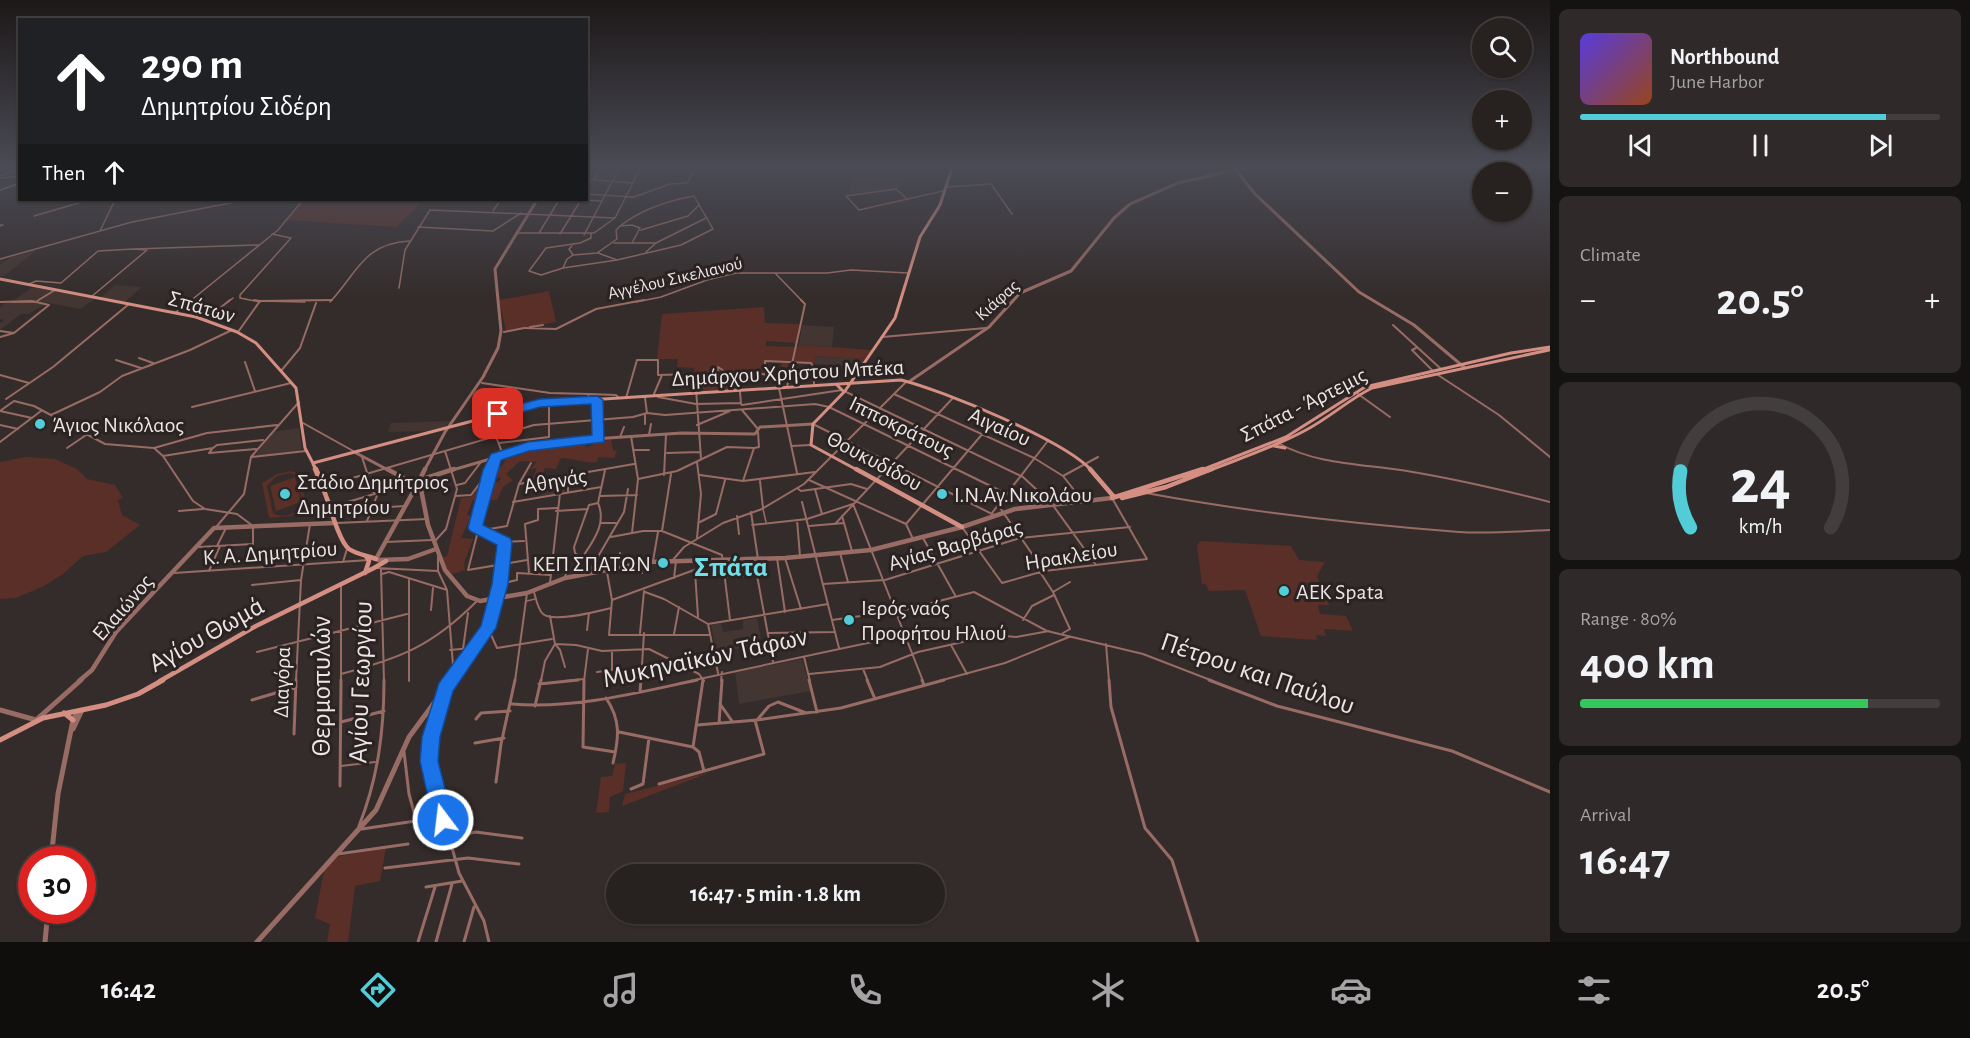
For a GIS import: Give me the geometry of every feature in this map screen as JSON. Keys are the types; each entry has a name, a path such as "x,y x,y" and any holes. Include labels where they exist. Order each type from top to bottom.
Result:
{"main road":[{"name":"Θουκυδίδου","path":"937,209 923,229 895,318 850,384 813,424 811,445 962,527"},
{"name":"Σπάτων","path":"0,279 205,320 237,332 256,343 292,382 299,402 306,451 331,507 341,541 347,549"},
{"path":"1435,372 1550,348"},
{"path":"1511,353 1550,348"},
{"name":"Σπάτα - Άρτεμις","path":"1113,497 1146,493 1277,443 1308,429 1358,394 1441,369 1465,366 1511,353"},
{"name":"Σπάτα - Άρτεμις","path":"1113,497 1181,478 1277,443 1319,418 1359,390 1399,377 1435,372"},
{"name":"Δημάρχου Χρήστου Μπέκα","path":"908,381 1047,441 1086,465 1113,497"},
{"name":"Δημάρχου Χρήστου Μπέκα","path":"779,388 908,381 1047,441"},
{"name":"Δημάρχου Χρήστου Μπέκα","path":"449,428 549,404 850,384"},
{"path":"837,385 843,391"},
{"name":"Δημάρχου Χρήστου Μπέκα","path":"694,394 738,391"},
{"name":"Δημάρχου Χρήστου Μπέκα","path":"313,464 539,403 656,396"},
{"path":"1277,443 1285,448"},
{"name":"Δημάρχου Χρήστου Μπέκα","path":"1086,465 1113,497"},
{"path":"1109,491 1123,495"},
{"path":"347,549 374,563"},
{"name":"Αγίου Θωμά","path":"0,740 36,720 138,694 256,626 363,575 374,563 386,561"},
{"path":"64,713 73,720"}],"street":[{"path":"34,216 58,209"},
{"path":"100,231 111,209"},
{"path":"0,259 100,231 196,209"},
{"path":"175,313 272,234 296,209"},
{"path":"374,563 432,455 483,377 498,348 501,336 495,269 530,209"},
{"path":"539,234 553,209"},
{"path":"560,234 576,209"},
{"path":"584,235 598,209"},
{"path":"516,232 591,234 613,220 620,209"},
{"path":"597,253 614,243 617,239 616,231 620,226 648,209"},
{"path":"632,243 641,230 688,216 695,209"},
{"path":"580,243 546,248 529,271 534,275 543,276 563,268 603,264 700,238 713,229 701,209"},
{"path":"1009,209 1012,214"},
{"name":"Κιάφας","path":"908,381 989,327 1020,293 1071,271 1126,209"},
{"path":"1271,209 1359,292 1414,325 1465,366"},
{"path":"399,288 400,271 409,241 430,210 615,218"},
{"path":"418,227 493,231 521,213"},
{"path":"605,217 613,220"},
{"path":"644,253 656,243 706,218"},
{"path":"620,226 635,225 641,230"},
{"path":"272,234 291,238 239,297 260,301 316,303 331,301 367,255 378,246 390,241 409,241"},
{"path":"573,255 569,249 591,238 591,234"},
{"path":"614,243 656,243"},
{"path":"29,285 36,281 61,283 98,251 258,245"},
{"path":"91,297 124,272 147,250 133,249"},
{"path":"563,268 567,259 573,255 597,253 617,260"},
{"name":"Αγγέλου Σικελιανού","path":"525,328 556,329 596,309 661,297 727,274 827,273 851,270 908,273"},
{"path":"776,273 805,304 795,362 787,387"},
{"path":"38,301 55,290"},
{"path":"205,320 233,298"},
{"path":"0,302 38,301 49,306 14,333 0,337"},
{"path":"237,332 260,301"},
{"path":"281,370 300,348 316,303"},
{"path":"6,399 53,367 129,304"},
{"path":"449,428 483,382 499,352 504,333 500,314"},
{"name":"Αγγέλου Σικελιανού","path":"504,333 543,325"},
{"path":"1392,325 1441,369"},
{"path":"882,337 989,327"},
{"path":"51,415 100,392 115,379 232,330"},
{"path":"0,331 14,333"},
{"path":"1416,348 1412,350 1435,372 1499,415 1550,457"},
{"path":"139,358 154,363"},
{"path":"116,360 142,368"},
{"path":"627,398 637,360 658,360 657,374 695,374 694,394 701,459"},
{"path":"765,379 765,361 813,363 814,385"},
{"path":"245,362 256,392"},
{"path":"728,391 730,384 730,379 722,368 716,370 716,382 730,384"},
{"path":"639,479 670,473 727,447 759,447 758,431 742,406 735,376 765,374"},
{"path":"0,375 29,383"},
{"path":"662,375 656,396 696,404 742,406 843,391 1021,476 1052,504 1096,565"},
{"path":"674,578 674,561 692,542 737,516 763,508 809,480 908,381"},
{"path":"192,407 292,382"},
{"path":"483,382 549,393 616,394 619,398"},
{"path":"779,388 797,474"},
{"path":"587,400 589,394"},
{"name":"Αιγαίου","path":"894,394 1034,458 1063,476 1083,500"},
{"path":"1358,394 1390,417"},
{"path":"645,398 645,424 651,424 649,435"},
{"path":"835,524 952,399"},
{"path":"597,400 599,438"},
{"path":"0,411 14,401 29,404 111,446 154,448 207,433 277,426"},
{"path":"251,457 299,402"},
{"path":"499,443 549,437 549,404"},
{"name":"Ιπποκράτους","path":"323,487 496,436 549,423 646,414 696,413 730,410 742,406 815,404 829,407 1007,494"},
{"path":"697,425 730,413 730,410"},
{"path":"0,411 32,418"},
{"path":"1,440 41,411"},
{"path":"489,418 503,455"},
{"path":"906,524 995,419"},
{"path":"302,422 362,457 417,482"},
{"path":"0,424 18,429"},
{"path":"331,507 540,444 631,436 758,431 787,425 813,424 993,514"},
{"path":"620,437 624,427"},
{"path":"67,448 89,433"},
{"path":"664,475 666,434"},
{"path":"631,436 634,465 639,479 633,534"},
{"path":"163,456 213,448 217,445 265,440"},
{"path":"993,514 1047,441"},
{"path":"1277,443 1293,450"},
{"path":"791,446 811,445"},
{"path":"154,448 163,456 193,501 205,509"},
{"path":"213,448 210,454 256,449"},
{"path":"743,481 754,448"},
{"path":"1285,448 1342,462 1426,475 1550,502"},
{"path":"633,450 649,450"},
{"path":"251,457 306,451"},
{"path":"387,542 434,541 444,533 456,485 445,451"},
{"path":"666,453 700,452"},
{"name":"Ελαιώνος","path":"36,720 92,670 116,632 230,512 244,494 251,457"},
{"path":"362,457 376,493 367,521"},
{"path":"495,457 476,523 478,531 467,569 527,560"},
{"path":"1063,476 1098,457"},
{"path":"456,485 465,483 482,461"},
{"path":"697,462 700,475 697,538"},
{"path":"485,532 507,526 518,485 531,463"},
{"path":"518,485 568,474 634,465"},
{"path":"573,576 601,523 602,514 598,503 605,469"},
{"path":"455,496 471,495 490,470"},
{"path":"700,475 743,481 815,472"},
{"path":"653,561 670,473"},
{"path":"568,474 568,492"},
{"path":"699,523 715,516 725,480"},
{"path":"760,480 766,524"},
{"path":"809,480 906,524 914,540"},
{"path":"417,482 437,551 450,578 467,596 477,601 527,593 565,578 653,561 785,558 871,550 962,527 993,514 1083,500 1113,497 1130,526"},
{"path":"797,488 801,491 851,484 867,489"},
{"name":"Αθηνάς","path":"513,502 602,487"},
{"path":"588,574 624,512 628,489"},
{"path":"815,489 822,514"},
{"path":"550,583 556,509 560,493"},
{"path":"1146,493 1200,503 1396,527 1468,532 1550,530"},
{"path":"600,496 637,495"},
{"path":"802,502 839,649"},
{"path":"752,525 807,519 855,502"},
{"path":"855,502 871,550 885,580 924,686"},
{"path":"582,558 575,553 574,547 590,504 598,503"},
{"path":"998,505 1054,593 1070,629 1061,634"},
{"path":"372,508 405,506"},
{"path":"179,511 205,509 230,512 237,514 253,526"},
{"path":"529,573 524,541 525,524 538,520 538,509 588,509"},
{"path":"751,512 756,559 773,662"},
{"path":"737,516 740,534"},
{"path":"842,516 852,551"},
{"path":"214,528 427,519"},
{"path":"797,520 800,557"},
{"path":"601,523 616,523"},
{"path":"809,526 844,523"},
{"name":"Διαγόρα","path":"294,734 302,564 310,524"},
{"path":"253,526 253,557"},
{"name":"Αγίας Βαρβάρας","path":"823,584 885,580 1020,538 1130,526"},
{"name":"Ηρακλείου","path":"978,551 1000,583 1042,572 1147,559 1130,526"},
{"path":"962,527 978,551"},
{"path":"209,571 225,528"},
{"path":"611,537 660,530 722,555 730,620"},
{"path":"478,531 485,532 504,542 524,541"},
{"path":"832,620 896,612 955,596 923,538"},
{"path":"258,942 383,799 404,748 422,717 454,678 488,628 500,584 504,542"},
{"path":"196,547 253,544"},
{"path":"343,562 347,549"},
{"path":"386,561 437,551"},
{"path":"437,551 438,571 447,590 454,678"},
{"path":"840,552 848,583"},
{"path":"617,569 620,554"},
{"path":"565,578 569,557"},
{"path":"777,558 785,612"},
{"path":"785,558 801,609"},
{"path":"725,577 744,576 740,559"},
{"path":"612,600 695,571 717,560"},
{"name":"Κ. Α. Δημητρίου","path":"174,573 343,562 374,563 390,571 438,571"},
{"name":"Αγίου Γεωργίου","path":"358,828 381,761 384,663 382,620 374,563"},
{"path":"640,564 642,573"},
{"path":"390,571 433,588 447,590"},
{"path":"607,571 612,600 609,635 642,633 710,635"},
{"path":"695,571 698,617"},
{"path":"500,584 518,580 517,573 550,575"},
{"path":"252,585 301,580"},
{"path":"409,580 407,614 409,681"},
{"path":"1023,620 1032,606 1070,582"},
{"name":"Θερμοπυλών","path":"340,786 341,586"},
{"path":"431,610 433,588"},
{"path":"644,590 708,624 720,673 719,723"},
{"path":"640,692 644,590"},
{"path":"533,591 544,615 589,613 612,608"},
{"name":"Πέτρου και Παύλου","path":"955,596 974,592 1023,620 1049,631 1143,654 1277,706 1452,751 1550,792"},
{"path":"496,782 512,704 527,593"},
{"path":"527,601 536,599"},
{"path":"341,674 384,663 408,652 449,629 477,601"},
{"path":"708,624 828,604"},
{"path":"674,633 679,607"},
{"path":"463,649 467,612"},
{"path":"587,630 589,613"},
{"path":"257,652 407,614"},
{"path":"550,616 552,639 564,658 565,666"},
{"path":"488,628 497,648 552,639"},
{"path":"808,674 863,669 913,657 918,652 994,635 1016,637 1049,631"},
{"path":"768,633 835,632"},
{"name":"Μυκηναϊκών Τάφων","path":"512,704 535,706 606,698 904,635"},
{"path":"697,725 807,714 874,699 1005,663 1071,637"},
{"path":"555,644 612,651 643,649 667,656 703,677 693,747"},
{"path":"535,706 545,661 555,644"},
{"path":"1106,644 1111,707 1145,828 1172,860 1198,942"},
{"path":"951,645 967,674"},
{"path":"450,650 475,648"},
{"path":"588,649 584,679 583,747 615,752"},
{"path":"597,672 612,670 612,651"},
{"path":"803,656 813,691 816,712"},
{"path":"863,669 874,699"},
{"path":"539,684 584,679"},
{"path":"252,699 296,687"},
{"path":"446,688 429,748 430,771 455,860 463,883 484,921 489,942"},
{"path":"606,698 618,714 619,732 613,763"},
{"path":"756,720 769,704 774,702 783,702 807,714"},
{"path":"720,704 732,722"},
{"path":"0,710 36,720"},
{"path":"72,733 73,720 80,710"},
{"path":"52,846 58,794 72,733 80,710"},
{"path":"341,722 384,711"},
{"path":"476,719 481,713 510,711"},
{"path":"719,714 728,714"},
{"path":"659,784 764,754 756,720"},
{"path":"619,732 693,747 699,752"},
{"path":"475,743 504,738"},
{"path":"631,789 642,787 649,738"},
{"path":"695,741 704,771"},
{"path":"404,748 409,794 417,823"},
{"path":"340,766 381,761"},
{"path":"358,828 373,830 442,817"},
{"path":"449,837 476,832 522,838"},
{"path":"335,854 408,844"},
{"path":"385,868 477,858 519,864"},
{"path":"426,887 463,883"},
{"path":"436,942 452,884"},
{"path":"418,942 435,886"},
{"path":"464,942 474,906"},
{"path":"45,942 47,924"}],"shaded area":[{"path":"296,209 415,209 396,227 288,220"},
{"path":"37,250 4,276 0,276 0,265 11,257"},
{"path":"115,285 142,287 125,302 101,297"},
{"path":"33,287 95,299 80,309 34,300 45,304 29,314 21,314 0,330 0,323 4,320 0,319 0,307 6,301 30,300 14,300"},
{"path":"549,291 556,322 506,331 499,300"},
{"path":"764,307 765,323 799,324 796,343 766,341 766,346 798,347 799,345 872,350 865,359 816,356 815,364 788,363 788,368 791,368 790,373 781,373 782,363 764,361 764,373 735,375 735,389 703,391 703,388 696,388 694,368 677,367 678,359 657,359 662,314"},
{"path":"802,325 834,327 832,347 799,345"},
{"path":"816,356 865,359 859,367 815,364"},
{"path":"451,421 445,427 427,431 388,432 391,423"},
{"path":"299,428 302,448 299,451 255,456 273,432"},
{"path":"611,440 613,450 617,451 614,458 598,457 597,462 593,462 561,458 556,469 545,468 542,477 532,479 537,468 530,469 537,462 520,461 506,474 513,480 503,487 497,500 484,499 488,483 499,482 501,478 489,477 493,467 501,467 506,459 523,454 522,450 583,441 586,447 593,445 592,441"},
{"path":"25,457 55,459 77,469 87,479 115,485 123,498 118,500 122,515 140,525 106,552 83,556 63,574 44,586 16,598 0,599 0,462"},
{"path":"291,471 300,474 306,505 292,516 269,518 262,483 277,474","holes":["290,473 297,476 303,504 290,514 281,516 273,513 267,486 277,476"]},
{"path":"566,476 565,492 541,496 543,481"},
{"name":"Στάδιο Δημήτριος Δημητρίου","path":"295,477 301,502 276,511 270,486"},
{"path":"476,490 481,490 479,499 473,500 467,515 471,516 461,538 473,539 464,563 465,570 449,575 441,558 447,556 461,498 470,497"},
{"name":"AEK Spata","path":"1200,541 1291,546 1299,560 1325,562 1317,576 1329,605 1318,605 1320,614 1346,616 1353,631 1324,629 1326,636 1316,635 1317,640 1261,636 1245,590 1209,591 1206,584 1202,584 1197,546"},
{"path":"757,618 762,645 716,652 711,625 721,623 723,632 743,629 743,620"},
{"path":"802,659 811,691 739,704 735,672"},
{"path":"626,763 623,791 610,797 609,812 596,813 601,777 612,776 615,764"},
{"path":"711,772 622,806 625,794"},
{"path":"386,848 380,881 355,886 348,942 327,942 330,924 315,918 325,866 335,857"}],"place":[{"name":"Άγιος Νικόλαος","path":"40,424"},
{"name":"Στάδιο Δημήτριος Δημητρίου","path":"285,494"},
{"name":"Ι.Ν.Αγ.Νικολάου","path":"942,494"},
{"name":"ΚΕΠ ΣΠΑΤΩΝ","path":"663,563"},
{"name":"AEK Spata","path":"1284,591"},
{"name":"Ιερός ναός Προφήτου Ηλιού","path":"849,620"}],"district":[{"name":"Σπάτα","path":"731,566"}],"route":[{"path":"443,820 429,761 429,748 446,688 488,628 494,599 496,599 500,584 504,542 475,528 495,457 549,442 599,438 597,400 540,403 498,414"}]}
